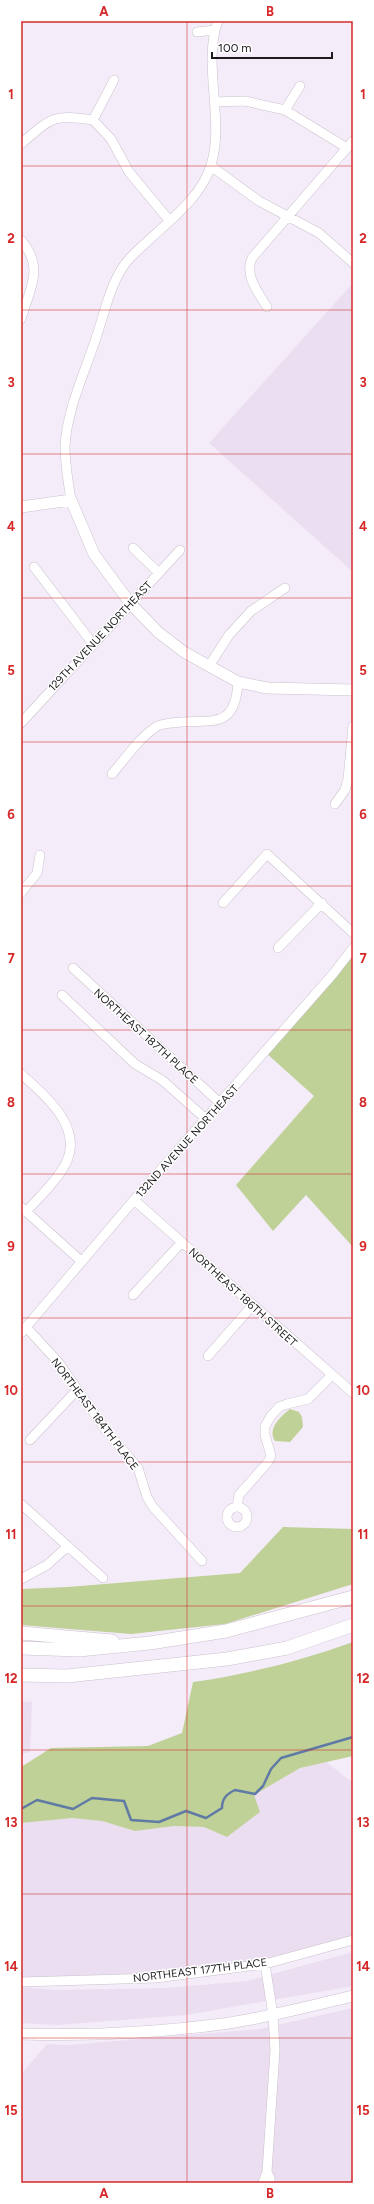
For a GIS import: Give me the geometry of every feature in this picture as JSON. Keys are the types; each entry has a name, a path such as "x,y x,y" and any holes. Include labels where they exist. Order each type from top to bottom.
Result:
{"highway":[{"path":"21,1648 79,1650 150,1644 226,1631 353,1597"},
{"path":"21,1675 68,1676 227,1660 287,1648 353,1625"},
{"path":"21,1633 150,1644"}],"main road":[{"path":"21,507 71,500 94,554 130,603 158,632 184,652 238,682 267,688 353,690"},
{"path":"21,2034 125,2033 222,2024 273,2015 353,1996"}],"street":[{"path":"71,500 66,468 65,446 68,427 115,284 130,258 195,195 211,166 215,146 214,102 217,25 197,32"},
{"path":"93,120 114,80"},
{"path":"285,110 300,86"},
{"path":"214,102 245,100 285,110 350,145 252,258 248,266 251,278 267,307"},
{"path":"21,144 48,121 60,117 74,117 93,120 111,139 129,172 169,220"},
{"path":"211,166 259,201 286,217 307,225 319,233 353,263"},
{"path":"21,240 34,258 36,271 21,319"},
{"path":"132,548 159,573"},
{"name":"129TH AVENUE NORTHEAST","path":"21,722 24,711 93,644 180,550"},
{"path":"34,567 93,644"},
{"path":"209,666 229,635 251,611 286,588"},
{"path":"112,774 140,741 157,726 188,720 214,722 222,719 227,715 237,698 238,682"},
{"path":"334,804 345,790 348,779 353,726"},
{"path":"223,903 267,854 353,933"},
{"path":"21,893 37,873 40,855"},
{"path":"278,948 322,903"},
{"name":"132ND AVENUE NORTHEAST","path":"24,1330 81,1261 333,974 353,948"},
{"name":"NORTHEAST 187TH PLACE","path":"73,968 220,1103"},
{"path":"62,995 135,1064 162,1080 206,1119"},
{"path":"21,1074 56,1106 63,1119 70,1148 66,1164 58,1176 24,1209 81,1261"},
{"name":"NORTHEAST 186TH STREET","path":"134,1200 252,1306 353,1393"},
{"path":"133,1295 182,1242"},
{"path":"208,1356 252,1306"},
{"name":"NORTHEAST 184TH PLACE","path":"24,1330 59,1363 105,1429 138,1468 147,1497 153,1507 202,1561"},
{"path":"237,1507 239,1495 268,1462 271,1456 265,1435 265,1426 271,1416 279,1407 308,1399 332,1375"},
{"path":"30,1440 77,1390"},
{"path":"21,1504 104,1578"},
{"path":"21,1579 46,1565 68,1546"},
{"name":"NORTHEAST 177TH PLACE","path":"21,1982 156,1978 265,1964 353,1940"},
{"path":"263,2183 267,2172 275,2050 273,2015 265,1964"},
{"path":"267,2172 270,2178 270,2183"}],"shaded area":[{"path":"353,283 353,572 209,443"},
{"path":"21,1701 32,1702 30,1752 21,1754"},
{"path":"325,1761 353,1783 353,1940 265,1964 156,1978 21,1982 21,1823 72,1818 102,1821 135,1831 174,1826 204,1827 227,1837 254,1795 300,1768"},
{"path":"353,1952 353,1986 186,2015 57,2025 21,2023 21,1987 54,1990 167,1988 247,1981"},
{"path":"353,2008 353,2183 21,2183 21,2074 47,2044 68,2045 259,2029"}],"green space":[{"path":"353,948 353,1247 306,1195 273,1231 236,1185 314,1096 265,1052"},
{"path":"290,1409 299,1412 302,1417 303,1427 290,1442 275,1441 273,1437 274,1428 279,1419"},
{"path":"283,1527 353,1529 353,1584 225,1624 131,1634 21,1625 21,1589 68,1587 240,1573"},
{"path":"353,1642 353,1756 300,1768 254,1795 260,1812 227,1837 204,1827 174,1826 135,1831 102,1821 72,1818 21,1823 21,1767 51,1748 148,1746 182,1733 193,1682 274,1666"}],"waterway":[{"path":"21,1809 37,1800 73,1809 92,1798 124,1801 131,1820 159,1822 186,1811 206,1818 222,1808 226,1797 235,1790 255,1794 263,1786 271,1769 281,1758 353,1737"}]}
